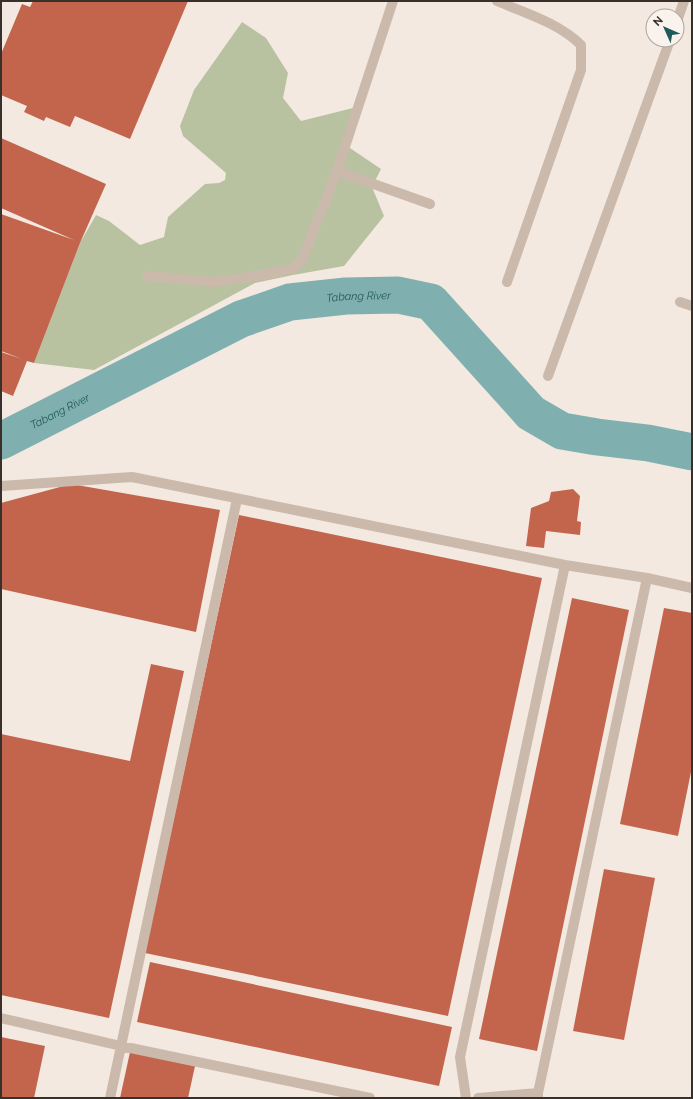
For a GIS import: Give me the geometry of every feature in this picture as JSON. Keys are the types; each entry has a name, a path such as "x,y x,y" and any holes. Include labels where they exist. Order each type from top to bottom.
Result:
{"lane":[{"path":"147,276 214,282 263,275 294,268 302,260 337,171 392,1"},
{"path":"497,1 552,24 572,36 581,45 581,70 507,282"},
{"path":"548,376 667,48"},
{"path":"337,171 430,204"},
{"path":"680,302 692,306"},
{"path":"1,486 132,477 565,565 647,578 692,588"},
{"path":"110,1098 237,499"},
{"path":"466,1098 460,1057 565,565"},
{"path":"478,1098 538,1096 647,578"},
{"path":"1,1018 120,1046 370,1098"}],"green space":[{"path":"242,22 266,38 288,73 283,98 301,121 357,107 344,144 381,169 372,187 384,216 344,266 255,283 94,370 34,363 80,243 96,215 109,221 140,245 164,237 168,217 205,184 219,183 225,180 226,173 183,136 180,126 194,90"}],"building":[{"path":"33,1 188,1 130,139 75,116 70,127 46,117 44,121 24,112 27,106 1,95 1,54 22,4 30,7"},
{"path":"1,138 106,184 80,243 34,363 27,361 13,396 1,391 1,352 22,359 1,351 1,214 74,240 1,208"},
{"path":"71,484 220,510 196,632 1,589 1,503"},
{"path":"573,489 580,496 577,521 581,522 580,535 546,531 544,548 526,546 531,508 549,501 551,492"},
{"path":"239,515 542,578 448,1016 145,953"},
{"path":"572,598 629,610 537,1051 479,1039"},
{"path":"664,608 692,613 692,767 678,836 620,824"},
{"path":"151,664 184,671 109,1018 1,995 1,734 130,761"},
{"path":"604,869 655,878 624,1040 573,1031"},
{"path":"150,962 452,1027 439,1086 137,1022"},
{"path":"1,1037 45,1046 34,1098 1,1098"},
{"path":"130,1052 195,1066 188,1098 120,1098"}],"waterway":[{"name":"Tabang River","path":"1,441 241,319 290,302 346,296 398,295 431,302 531,413 562,431 648,443 692,452"}]}
